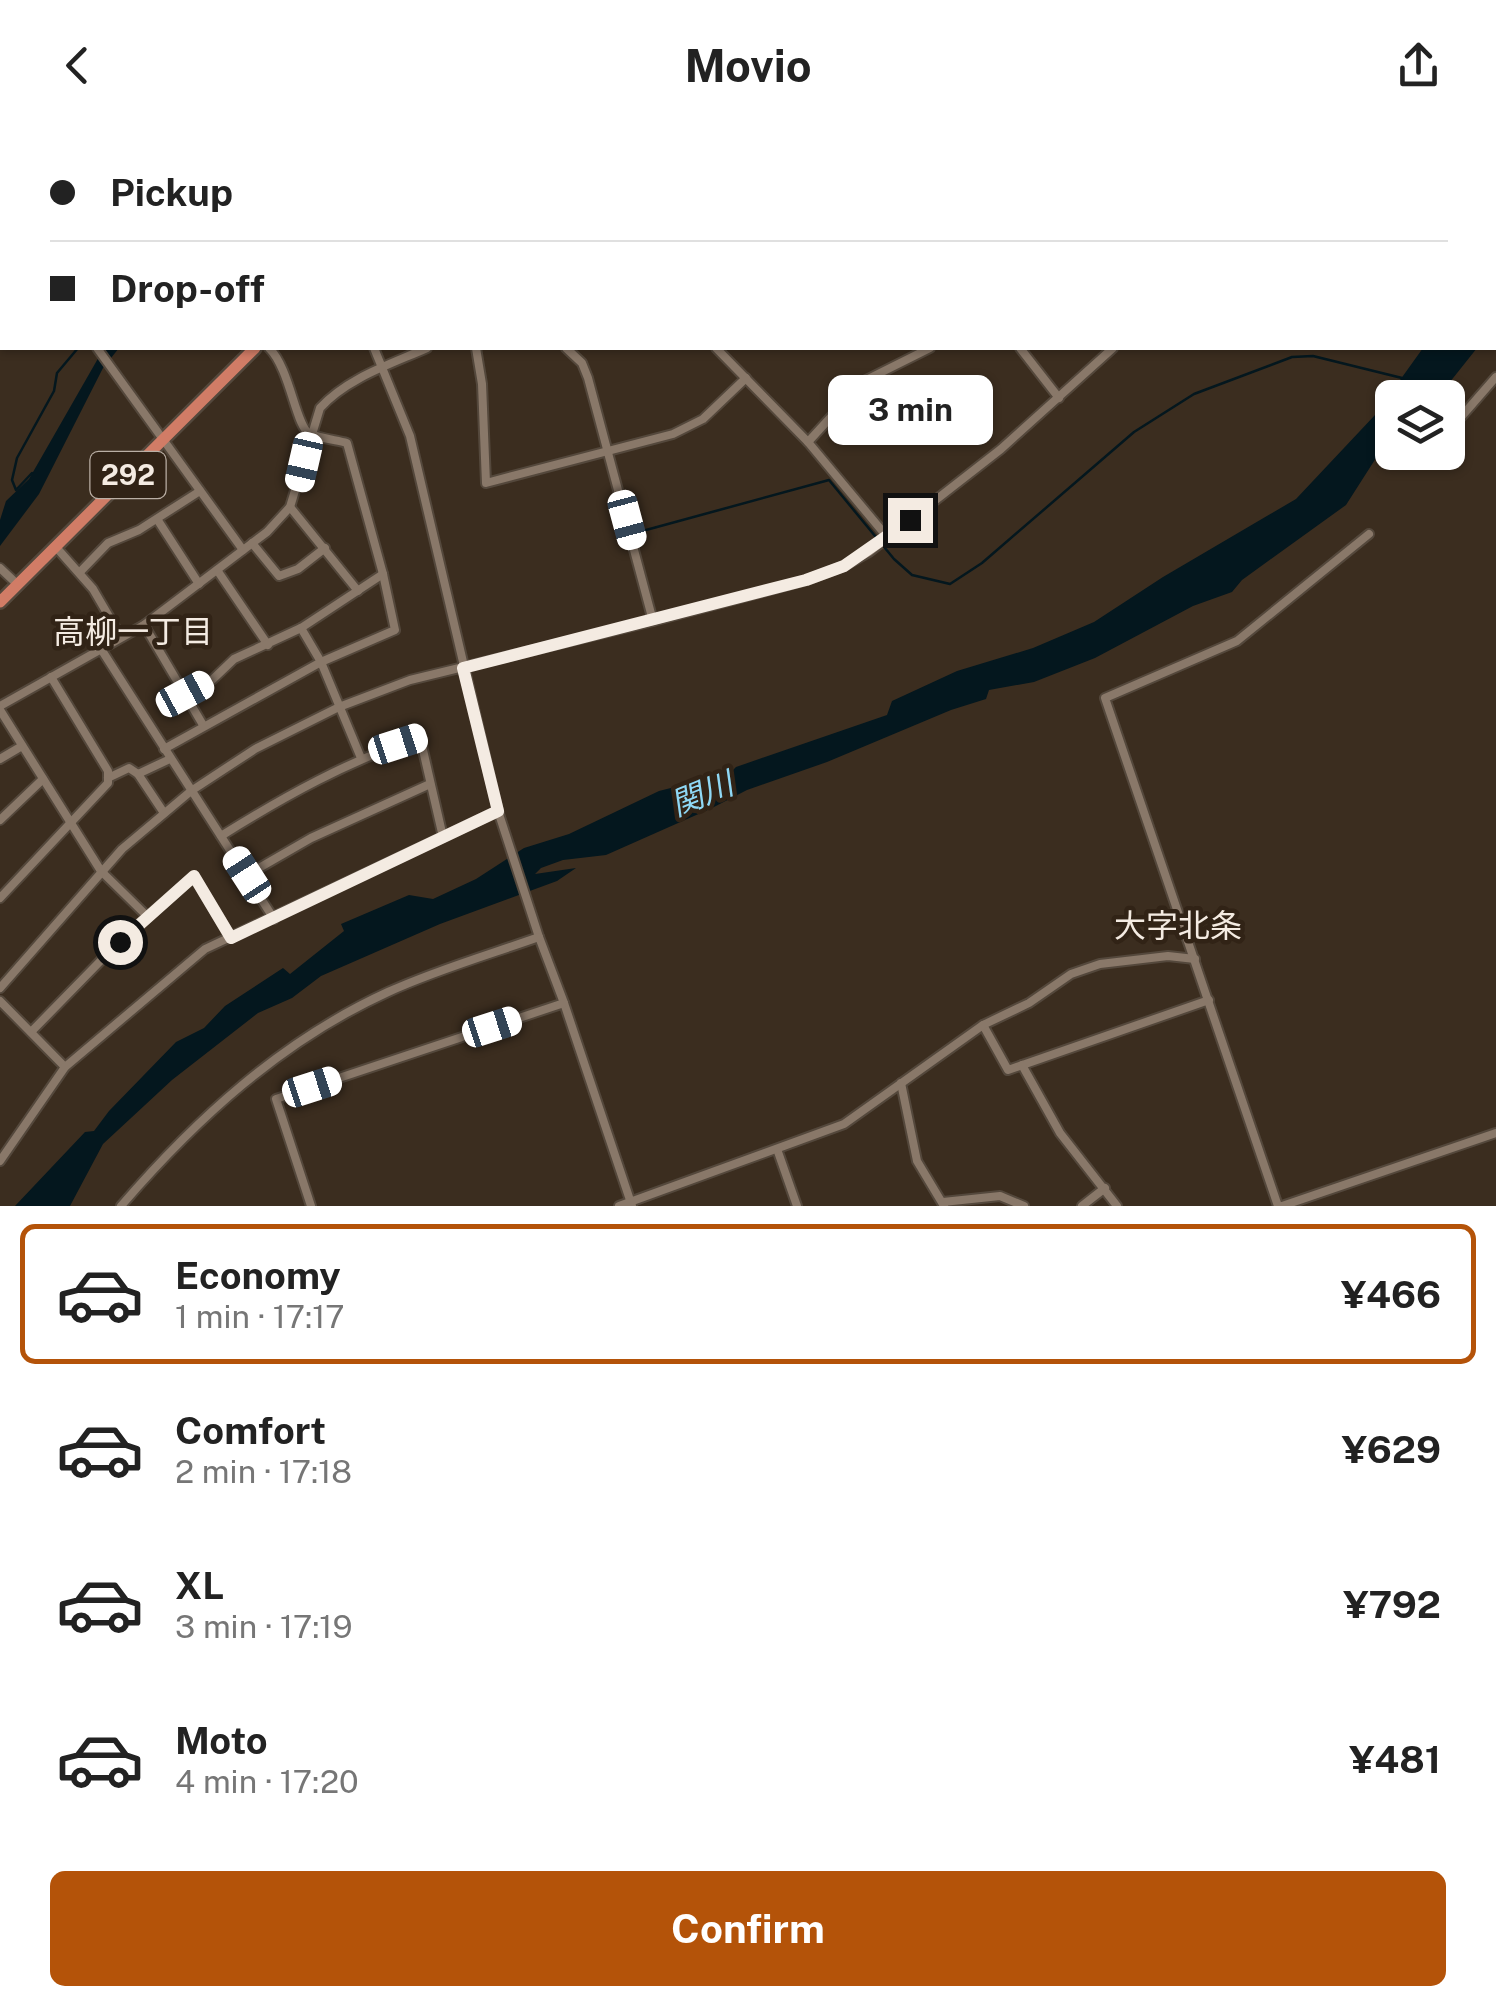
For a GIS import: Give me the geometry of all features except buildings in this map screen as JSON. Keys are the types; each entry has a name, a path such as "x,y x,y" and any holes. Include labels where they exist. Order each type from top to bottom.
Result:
{"highway":[{"name":"292","path":"0,602 253,350"}],"street":[{"path":"99,350 243,550"},
{"path":"164,749 321,662 395,630 384,574 347,443 310,435 301,424 286,372 270,350"},
{"path":"375,350 410,436 500,814 538,937 632,1204"},
{"path":"148,917 101,871 0,708 144,625 252,543 290,507 310,435 320,408 331,395 422,350"},
{"path":"476,350 482,384 486,484 673,434 703,418 746,378"},
{"path":"568,350 582,363 588,378 653,621"},
{"path":"718,350 808,442 888,538"},
{"path":"808,442 864,380 926,350"},
{"path":"1022,350 1059,398"},
{"path":"0,988 101,871 190,791 255,749 340,706 410,680 653,621 844,566 888,538 1001,449 1110,350"},
{"path":"1465,413 1496,377"},
{"path":"80,572 108,544 200,492"},
{"path":"290,507 358,591"},
{"path":"156,519 198,584"},
{"path":"1369,534 1238,641 1105,698 1280,1206 1496,1134"},
{"path":"252,543 279,576 298,569 325,548"},
{"path":"55,546 80,572 121,637"},
{"path":"2,569 17,584"},
{"path":"217,570 268,645"},
{"path":"185,694 212,680 234,659 300,628 384,574"},
{"path":"144,625 204,725"},
{"path":"300,628 321,662 361,758"},
{"path":"101,649 274,919"},
{"path":"0,898 108,783 108,771 51,677"},
{"path":"221,836 318,779 361,758 420,737 443,836"},
{"path":"0,760 22,746"},
{"path":"138,774 170,759"},
{"path":"108,778 129,768 138,774 164,812"},
{"path":"0,820 43,779"},
{"path":"247,875 311,838 430,784"},
{"path":"0,1162 64,1067 206,950 443,836 500,814"},
{"path":"31,1032 194,876 231,938"},
{"path":"121,1206 203,1118 294,1046 382,994 538,937"},
{"path":"618,1206 844,1124 983,1025 1028,1003 1070,974 1100,964 1168,956 1195,959"},
{"path":"983,1025 1008,1070 1209,1000"},
{"path":"0,1001 64,1067"},
{"path":"312,1206 276,1099 564,1003"},
{"path":"1022,1064 1060,1133 1117,1206"},
{"path":"901,1083 917,1160 943,1204 1000,1196 1024,1206"},
{"path":"0,1138 11,1148"},
{"path":"777,1149 797,1206"},
{"path":"1082,1206 1104,1188"}],"water":[{"path":"103,350 117,350 103,368 39,494 0,546 0,520 6,501 29,479"},
{"path":"1422,350 1475,350 1452,380 1400,380"},
{"name":"関川","path":"1375,415 1375,460 1346,505 1242,580 1232,592 1193,606 1095,658 1034,682 989,690 986,699 747,790 606,855 563,860 541,868 535,874 576,868 557,881 440,924 321,976 292,998 258,1013 172,1080 103,1144 70,1206 15,1206 85,1132 94,1131 176,1042 204,1028 225,1006 283,968 290,974 344,931 341,924 409,895 433,899 476,879 524,848 569,834 659,791 730,773 736,767 887,715 892,701 957,671 1033,648 1094,622 1296,499"}],"waterway":[{"path":"32,473 16,490 12,480 17,458 54,391 57,373 76,350"},
{"path":"646,530 829,480 894,559 912,575 950,584 982,563 1134,432 1194,394 1292,357 1313,356 1402,378"}],"district":[{"name":"高柳一丁目","path":"133,632"},
{"name":"大字北条","path":"1178,926"}],"route":[{"path":"120,942 194,876 231,938 498,811 463,668 806,580 869,552 910,520"}]}
